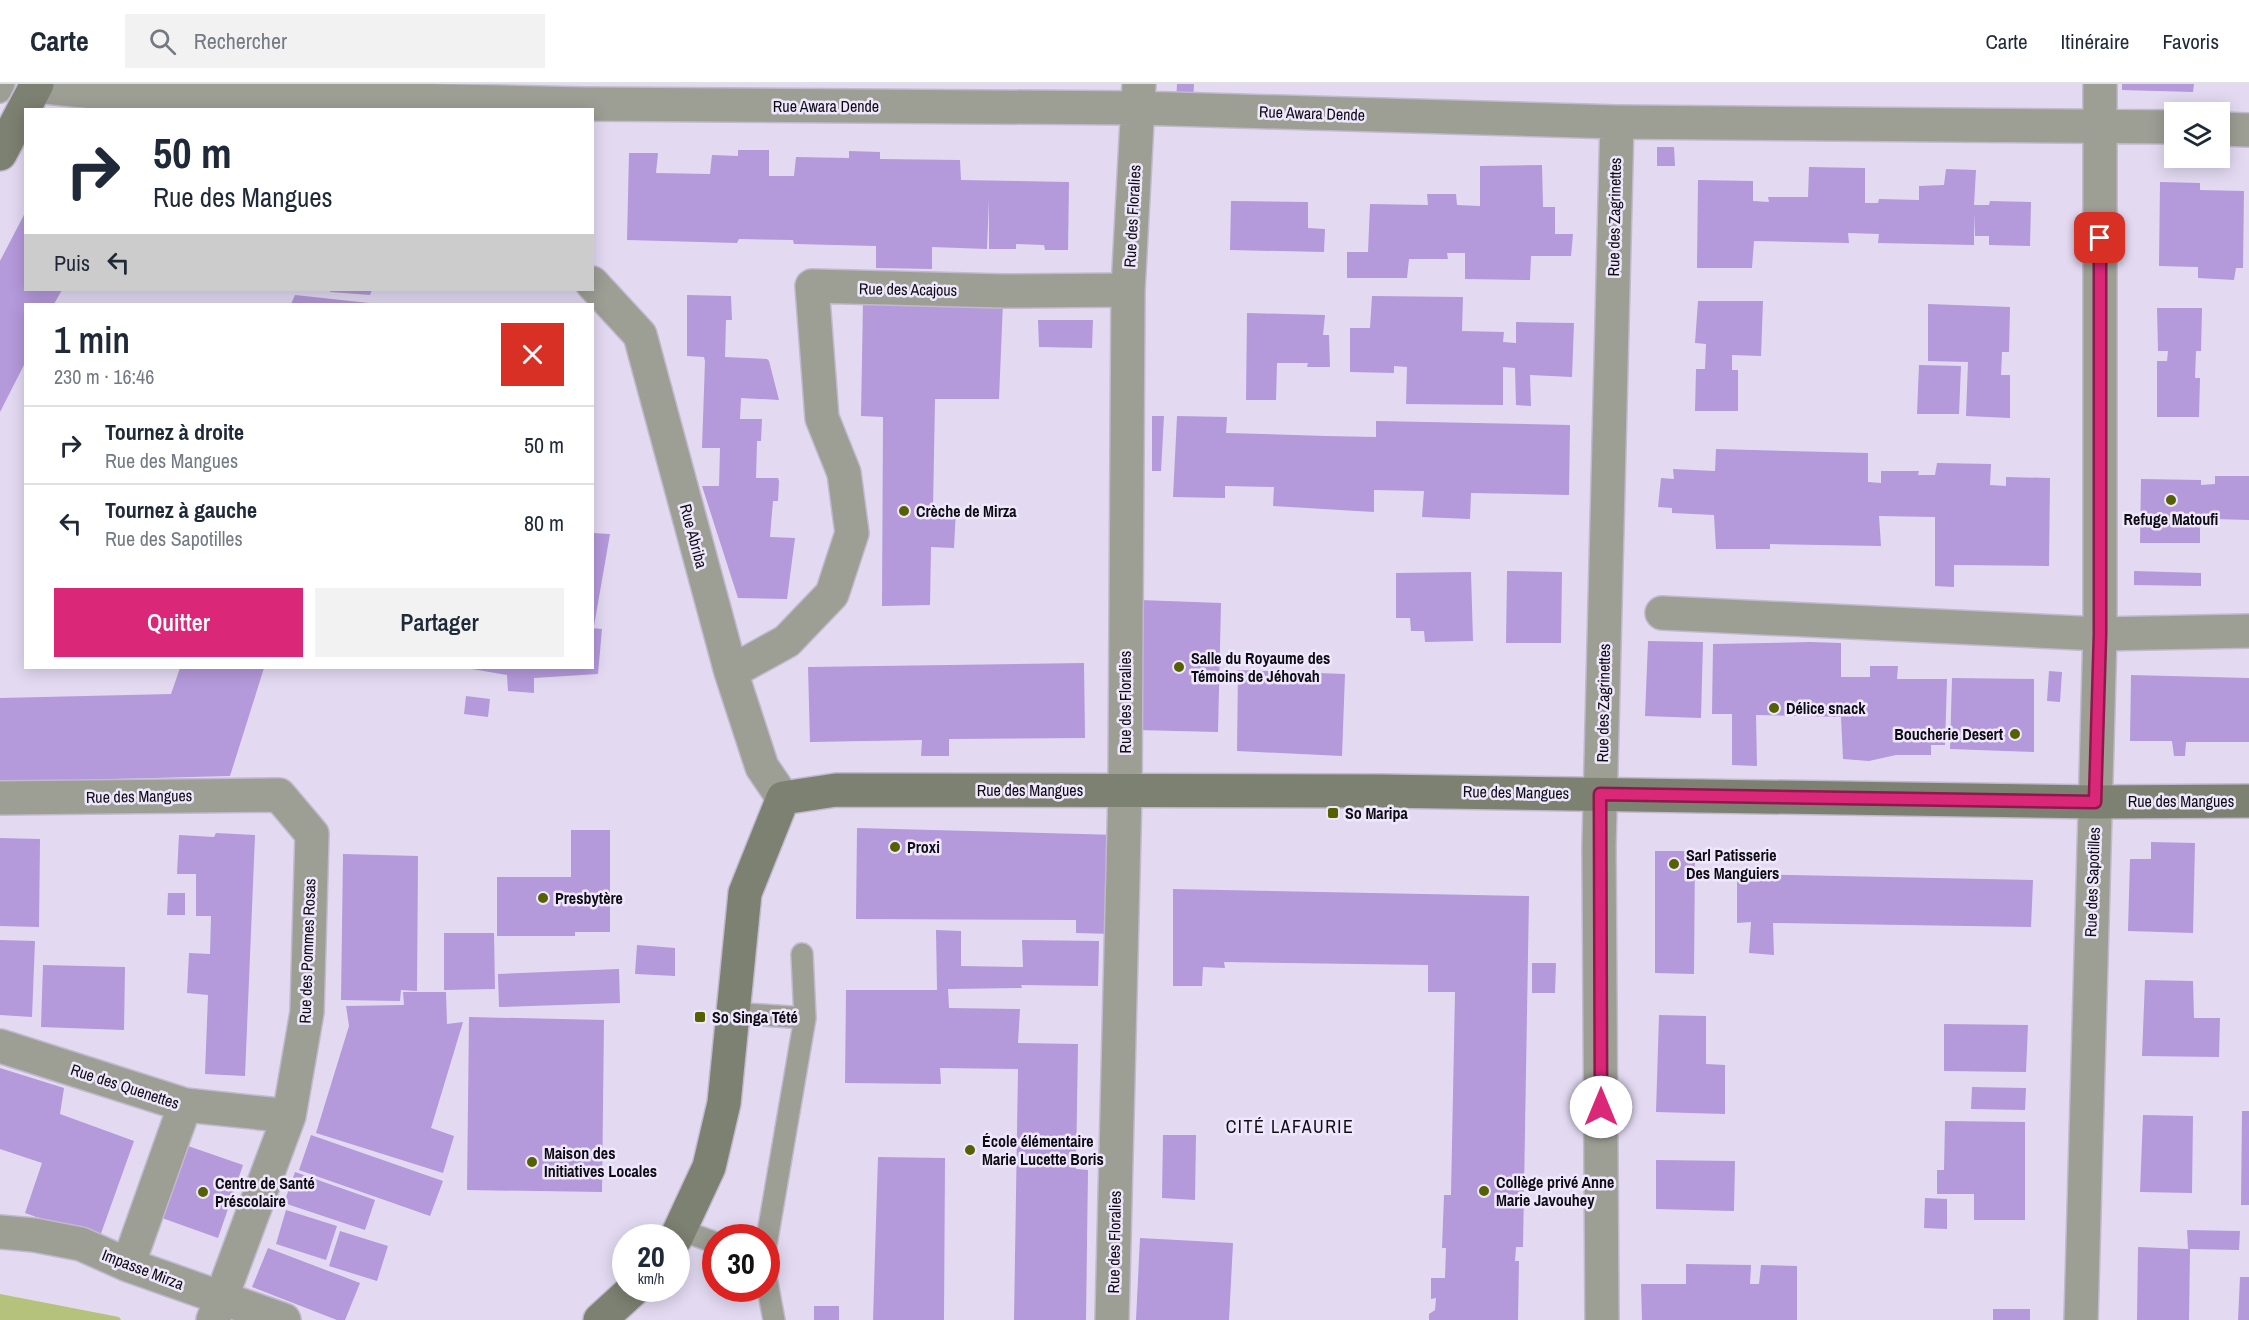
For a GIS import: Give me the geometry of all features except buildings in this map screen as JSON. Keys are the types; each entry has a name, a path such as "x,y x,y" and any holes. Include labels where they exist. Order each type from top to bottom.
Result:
{"street":[{"name":"Rue des Sapotilles","path":"2081,1320 2100,634 2100,84"},
{"name":"Rue Awara Dende","path":"25,85 104,93 535,99 1138,96 1617,122 2164,127"},
{"path":"0,154 25,85"},
{"name":"Rue des Floralies","path":"1112,1320 1125,790 1128,290 1138,96"},
{"name":"Rue des Zagrinettes","path":"1602,1320 1600,794 1617,122"},
{"path":"2230,129 2249,130"},
{"name":"Rue Abriba","path":"594,285 640,335 731,672 762,767 783,798"},
{"name":"Rue des Acajous","path":"731,672 787,641 832,594 852,533 844,473 822,418 812,286 1003,291 1128,290"},
{"path":"1662,613 2100,634 2249,631"},
{"name":"Rue des Mangues","path":"783,798 836,790 1125,790 1600,794 2095,802 2249,801"},
{"name":"Rue des Mangues","path":"0,798 279,795"},
{"name":"Rue des Pommes Rosas","path":"218,1309 289,1116 307,1012 312,834 279,795"},
{"path":"683,1224 709,1167 724,1102 745,893 783,798"},
{"name":"Rue des Quenettes","path":"0,1046 184,1105 289,1116"},
{"path":"128,1265 184,1105"},
{"name":"Impasse Mirza","path":"0,1232 34,1235 81,1244 218,1309 284,1320"},
{"path":"600,1320 620,1302"}],"lane":[{"path":"0,92 25,85"},
{"path":"770,1224 804,1018 802,954"},
{"path":"732,1013 804,1018"},
{"path":"771,1302 774,1320"}],"green space":[{"path":"0,1294 119,1317 121,1320 0,1320"}],"place":[{"name":"Refuge Matoufi","path":"2171,500"},
{"name":"Crèche de Mirza","path":"904,511"},
{"name":"Salle du Royaume des Témoins de Jéhovah","path":"1179,667"},
{"name":"Délice snack","path":"1774,708"},
{"name":"Boucherie Desert","path":"2015,734"},
{"name":"So Maripa","path":"1333,813"},
{"name":"Proxi","path":"895,847"},
{"name":"Sarl Patisserie Des Manguiers","path":"1674,864"},
{"name":"Presbytère","path":"543,898"},
{"name":"So Singa Tété","path":"700,1017"},
{"name":"École élémentaire Marie Lucette Boris","path":"970,1150"},
{"name":"Maison des Initiatives Locales","path":"532,1162"},
{"name":"Collège privé Anne Marie Javouhey","path":"1484,1191"},
{"name":"Centre de Santé Préscolaire","path":"203,1192"}],"district":[{"name":"CITÉ LAFAURIE","path":"1290,1126"}],"route":[{"path":"1601,1107 1600,794 2095,802 2100,634 2098,304 2100,238"}]}
